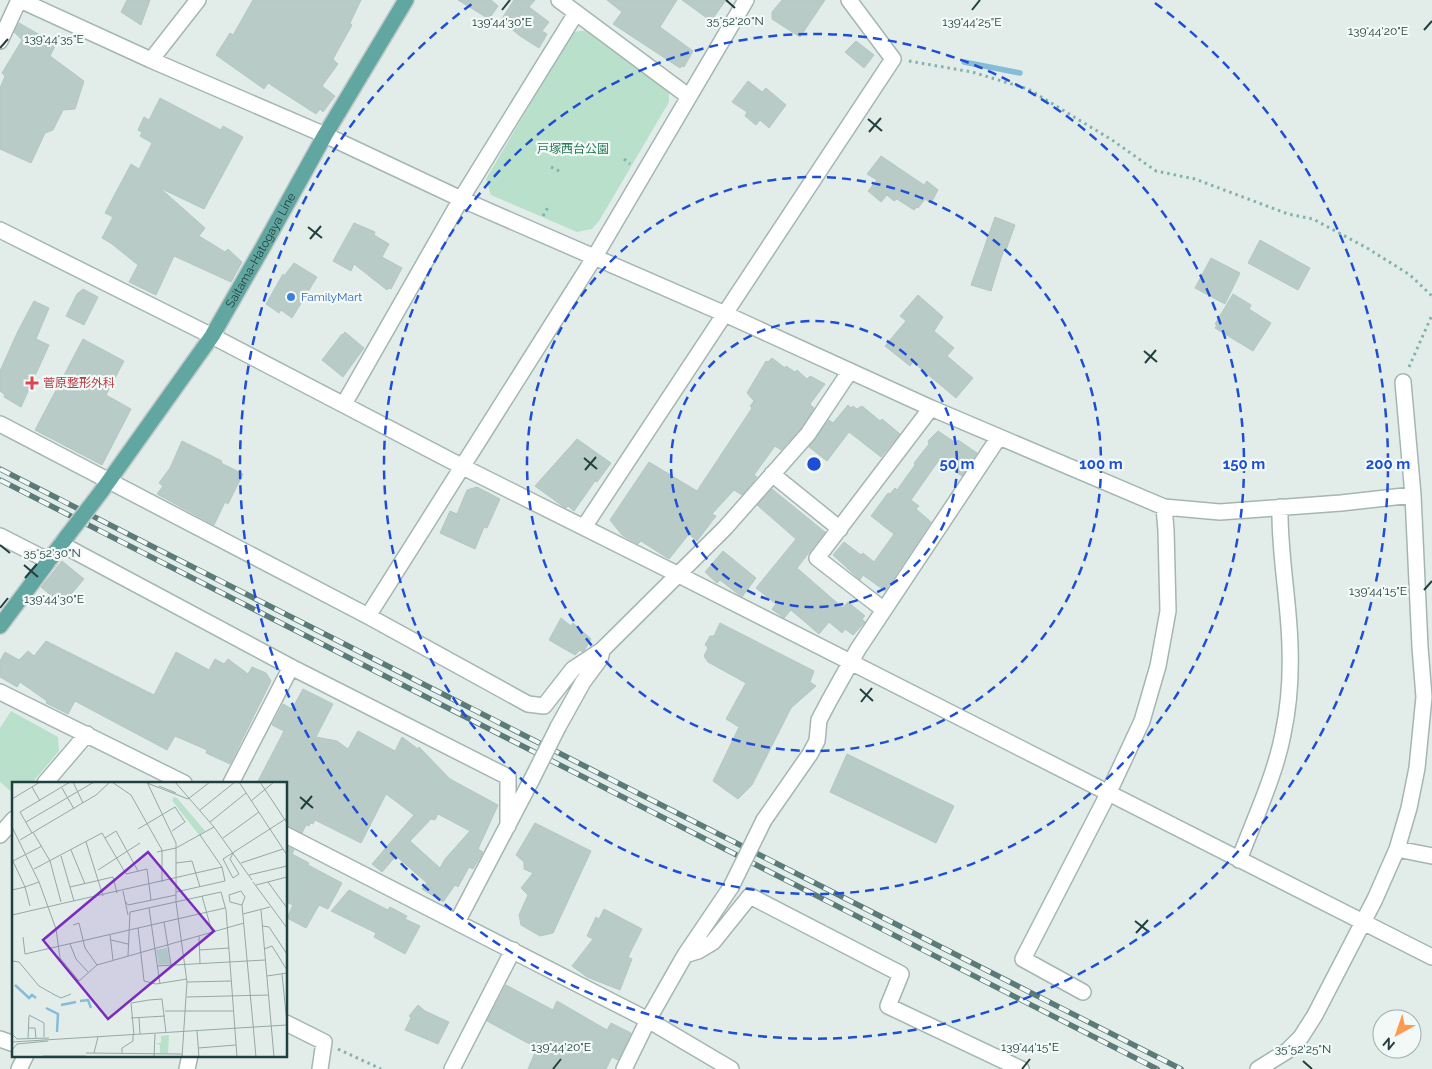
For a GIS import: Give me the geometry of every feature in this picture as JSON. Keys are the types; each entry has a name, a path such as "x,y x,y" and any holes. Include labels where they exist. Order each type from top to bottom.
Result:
{"main road":[{"name":"Saitama-Hatogaya Line","path":"65,539 105,487 212,336 325,135 406,0"},
{"path":"0,626 65,539"}],"street":[{"path":"0,41 19,0 151,60 325,135 462,199 725,314 931,408 1164,506 1220,512 1341,503 1413,495"},
{"path":"151,60 198,0"},
{"path":"559,0 688,96"},
{"path":"368,616 594,258 746,0"},
{"path":"584,527 893,59 849,0"},
{"path":"344,404 462,199 576,13"},
{"path":"0,230 212,336 463,467 678,574 1432,957"},
{"path":"0,424 105,487 368,616 528,704 544,706 573,669 602,650 725,528 808,434 850,370"},
{"path":"1258,1069 1287,1051 1301,1037 1315,1015 1363,923 1397,849 1409,808 1417,768 1424,697 1413,495 1403,382"},
{"path":"884,610 817,558 931,408"},
{"path":"624,1069 648,1020 686,955 731,887 764,820 810,754 817,741 819,720 828,700 884,610 999,437"},
{"path":"772,474 840,528"},
{"path":"1083,992 1023,959 1108,794 1142,721 1158,666 1168,611 1164,506"},
{"path":"1239,860 1275,763 1283,734 1289,690 1290,648 1280,507"},
{"path":"0,536 49,561"},
{"path":"65,539 291,667 508,777 508,826"},
{"path":"457,922 558,727 583,682 600,659 602,650"},
{"path":"232,782 291,667"},
{"path":"0,692 182,782"},
{"path":"46,782 87,734"},
{"path":"0,835 12,821"},
{"path":"288,836 648,1020 732,1069"},
{"path":"1397,849 1432,856"},
{"path":"686,955 698,951 713,942 750,896 901,974 888,1006 1021,1069"},
{"path":"452,1069 512,950"},
{"path":"288,1024 324,1042 320,1069"},
{"path":"0,1039 12,1043"},
{"path":"19,1069 26,1056"},
{"path":"187,1069 190,1056"}],"path":[{"path":"893,59 972,72 1028,89 1112,140 1156,171 1195,180 1288,214 1313,219 1367,248 1410,275 1432,296"},
{"path":"624,159 630,164"},
{"path":"551,167 560,172"},
{"path":"543,216 548,207"},
{"path":"1403,382 1432,315"},
{"path":"324,1042 381,1069"}],"green space":[{"name":"戸塚西台公園","path":"588,30 669,92 669,102 599,221 592,229 577,232 491,195 486,179 573,32"},
{"path":"11,711 58,737 59,751 33,782 12,782 12,792 0,782 0,728"}],"building":[{"path":"127,0 150,0 141,25 121,12"},
{"path":"253,0 361,0 350,23 352,25 333,59 338,64 322,86 335,96 323,112 320,109 316,114 268,83 264,89 216,55 230,33 233,35"},
{"path":"458,0 491,0 498,6 489,19"},
{"path":"514,0 535,0 529,7 549,22 542,31 547,34 539,48 520,36 501,20"},
{"path":"607,0 677,0 660,27 693,51 684,67 680,68 613,24 622,12"},
{"path":"682,0 726,0 711,21"},
{"path":"782,0 825,0 800,37 772,19 772,12"},
{"path":"19,23 56,44 50,56 84,81 75,109 63,110 53,130 45,133 31,163 0,149 0,88 5,76 2,73 22,40 14,32"},
{"path":"856,41 874,55 864,68 845,52"},
{"path":"748,81 762,92 766,88 786,105 769,128 760,120 756,125 745,116 747,112 732,102"},
{"path":"160,98 221,130 223,126 243,137 204,209 160,188 205,228 199,236 225,252 228,249 242,262 231,282 174,256 156,295 129,282 138,265 102,238 113,217 105,213 131,164 139,169 152,143 140,136 142,132 138,130 144,117 149,120"},
{"path":"881,156 924,185 927,181 938,190 931,203 925,199 914,210 897,199 894,201 887,195 881,202 868,191 877,180 867,174"},
{"path":"995,217 1015,225 1006,250 1004,249 991,291 971,285"},
{"path":"354,223 375,232 374,235 389,244 382,257 402,268 391,289 387,290 354,264 351,271 333,261"},
{"path":"1260,240 1310,268 1298,290 1248,263"},
{"path":"1211,258 1240,273 1225,304 1195,288"},
{"path":"294,263 317,277 292,318 281,310 279,313 266,304 283,274 284,276"},
{"path":"83,289 98,297 84,325 66,316 77,294"},
{"path":"1233,294 1251,305 1249,309 1271,323 1253,351 1215,328 1217,325 1215,324"},
{"path":"918,295 943,317 934,331 954,348 947,356 973,378 956,398 913,362 910,366 885,346 906,321 900,316"},
{"path":"34,301 49,308 36,339 49,345 21,407 4,397 5,395 0,391 0,371"},
{"path":"345,332 364,348 343,377 322,360"},
{"path":"83,339 124,361 106,395 131,409 102,465 35,430"},
{"path":"772,358 785,368 786,366 795,372 797,370 807,379 810,376 825,384 810,404 814,408 801,428 781,450 775,446 754,475 757,477 742,495 734,490 712,514 716,516 697,541 689,534 669,559 641,541 638,544 622,535 610,520 649,462 697,491 752,408 750,406 754,401 747,393 766,361 768,362"},
{"path":"848,405 851,408 853,406 857,409 862,406 900,434 881,457 849,432 827,461 809,447 829,420 833,423"},
{"path":"938,431 956,443 958,440 977,453 962,476 939,460 911,500 919,506 916,509 931,522 885,591 863,575 860,580 833,555 844,542 874,562 894,534 871,516 888,493 890,494 895,488 897,490 929,444 928,441"},
{"path":"577,439 611,463 597,482 595,481 574,511 568,506 564,507 535,486"},
{"path":"182,441 243,474 228,504 225,502 214,525 157,494 163,486 159,483 170,468"},
{"path":"477,487 500,499 487,528 484,527 475,549 440,533 450,511 457,514 467,490"},
{"path":"772,489 825,532 797,568 843,608 848,602 865,616 862,619 865,622 853,635 845,629 842,633 829,622 819,634 791,610 784,618 772,609 776,604 756,588 796,539 757,505"},
{"path":"723,551 756,578 742,597 720,580 717,583 705,572"},
{"path":"62,561 84,579 67,599 65,597 60,603 41,587"},
{"path":"561,618 571,626 573,623 591,639 584,651 580,650 575,655 549,640"},
{"path":"720,623 814,671 810,682 816,686 791,708 752,785 738,799 713,781 739,727 726,719 746,683 708,662 704,656 708,648 705,645 710,636 714,636"},
{"path":"46,641 154,695 176,652 209,670 215,659 224,664 228,659 248,674 252,667 266,673 271,681 230,764 206,753 207,750 175,736 167,750 75,701 68,714 46,703 47,701 20,682 17,687 0,677 0,661 5,652 19,660 28,651 34,656"},
{"path":"303,689 333,704 316,737 337,741 348,749 358,731 395,751 402,737 418,749 419,747 450,779 498,805 478,849 483,852 473,869 469,867 458,887 455,885 443,902 422,889 427,883 396,856 382,872 372,864 414,815 386,794 361,843 315,820 313,824 306,825 302,833 288,827 288,782 258,782 284,731 272,725 283,704 292,709","holes":["438,814 470,831 445,859 440,868 410,841 431,819 435,820"]},
{"path":"847,754 954,806 936,843 830,792"},
{"path":"535,823 591,851 553,933 540,936 521,925 519,915 528,895 521,888 533,873 524,869 524,862 516,855"},
{"path":"288,847 294,850 292,854 309,863 308,865 342,883 328,909 319,905 306,928 288,919 293,905 288,903"},
{"path":"349,890 388,910 390,907 407,916 405,919 420,926 405,954 374,937 376,933 331,911"},
{"path":"604,909 642,929 628,957 632,959 620,990 587,977 572,966 593,939 587,936 596,917 599,919"},
{"path":"506,985 553,1010 557,1001 607,1030 611,1023 631,1033 618,1060 612,1057 606,1069 528,1069 537,1048 487,1021"},
{"path":"418,1005 425,1011 449,1022 438,1044 405,1030 411,1018 409,1016"}],"waterway":[{"path":"964,62 1020,73"}],"railway":[{"path":"0,469 1181,1069"},
{"path":"0,480 1157,1069"}],"place":[{"name":"FamilyMart","path":"291,297"},
{"name":"菅原整形外科","path":"32,383"}]}
